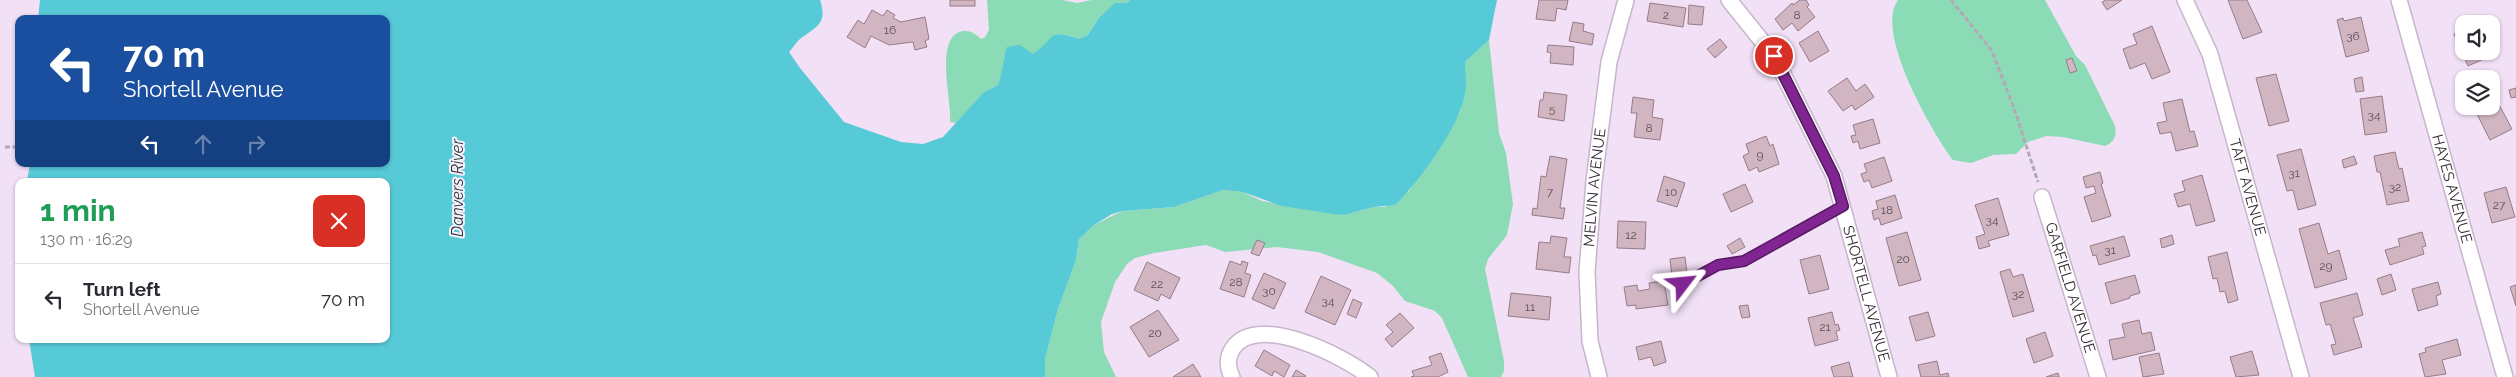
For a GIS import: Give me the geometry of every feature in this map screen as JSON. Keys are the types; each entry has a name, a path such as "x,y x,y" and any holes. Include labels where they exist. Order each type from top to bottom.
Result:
{"street":[{"name":"MELVIN AVENUE","path":"1599,377 1590,341 1587,272 1594,181 1609,62 1626,0"},
{"name":"SHORTELL AVENUE","path":"1729,0 1774,56 1834,176 1889,377"},
{"name":"TAFT AVENUE","path":"2186,0 2210,54 2300,377"},
{"name":"HAYES AVENUE","path":"2399,0 2505,377"},
{"name":"GARFIELD AVENUE","path":"2042,197 2098,377"},
{"path":"1232,377 1228,363 1231,350 1239,340 1253,334 1277,335 1313,346 1341,359 1370,377"}],"lane":[{"path":"1683,284 1718,265 1744,261 1843,206"}],"path":[{"path":"1951,0 1992,51 2030,152 2042,197"},
{"path":"5,148 15,147"}],"green space":[{"path":"987,0 1062,0 1077,3 1092,0 1130,0 1098,19 1088,35 1079,39 1061,34 1056,35 1035,53 1024,56 1004,57 1004,69 998,85 984,92 957,123 950,122 946,73 948,47 952,38 959,32 971,32 981,39 985,37 989,30"},
{"path":"1898,0 2045,0 2076,56 2085,65 2115,126 2116,133 2113,141 2105,146 2063,137 2046,136 2028,142 2016,154 1993,155 1971,163 1953,160 1920,106 1899,57 1894,35 1893,15"},
{"path":"1489,40 1499,133 1506,153 1513,204 1507,235 1488,259 1485,269 1504,361 1504,371 1501,377 1468,377 1442,318 1435,311 1405,301 1393,286 1377,273 1318,252 1277,247 1225,252 1206,245 1154,253 1135,258 1127,264 1115,282 1101,322 1104,352 1116,377 1045,377 1045,359 1058,309 1076,260 1079,239 1094,225 1122,211 1174,207 1223,190 1243,192 1262,201 1344,215 1374,207 1385,207 1409,191 1460,112 1465,92 1465,62"}],"water":[{"name":"Danvers River","path":"40,0 820,0 822,15 819,24 799,40 789,52 800,68 844,122 901,142 923,144 943,137 984,92 998,85 1007,47 1020,45 1033,54 1056,35 1061,34 1079,39 1088,35 1098,19 1115,3 1126,3 1130,0 1497,0 1489,40 1465,62 1465,93 1456,121 1437,153 1415,183 1395,205 1374,207 1344,215 1282,206 1243,192 1223,190 1174,207 1122,211 1112,214 1094,225 1079,239 1076,260 1058,309 1045,359 1045,377 35,377 30,343 390,343 390,178 28,178 29,167 390,167 390,15 38,15"}],"building":[{"path":"950,0 975,0 975,6 950,6"},
{"path":"1539,0 1568,0 1566,10 1557,8 1555,21 1536,19"},
{"path":"1800,0 1806,0 1809,5 1807,7 1815,17 1798,31 1792,23 1783,30 1775,19 1792,3 1793,5"},
{"path":"2106,0 2122,0 2107,10 2102,2"},
{"path":"2228,0 2247,0 2262,32 2243,39"},
{"path":"1650,3 1686,8 1683,27 1647,21"},
{"path":"1689,5 1704,7 1702,25 1688,24"},
{"path":"872,10 883,16 887,10 895,15 893,18 901,22 925,17 929,39 925,41 927,47 915,50 913,42 889,45 871,36 865,48 847,37 858,20 864,24"},
{"path":"2361,17 2369,51 2346,57 2337,20 2343,18 2344,21"},
{"path":"1573,22 1584,24 1583,31 1594,34 1592,45 1569,41"},
{"path":"2152,26 2170,72 2152,79 2145,63 2130,69 2123,49 2137,44 2133,34"},
{"path":"1818,31 1829,51 1810,62 1799,43"},
{"path":"1720,39 1727,47 1715,58 1707,49"},
{"path":"1548,45 1574,47 1573,65 1550,63 1551,53 1547,52"},
{"path":"2072,58 2077,71 2070,73 2066,60"},
{"path":"2465,60 2481,60 2468,66"},
{"path":"2276,74 2289,121 2269,126 2256,78"},
{"path":"2362,77 2364,91 2356,92 2354,79"},
{"path":"1847,78 1856,91 1865,84 1874,97 1855,110 1852,105 1843,111 1828,91"},
{"path":"2516,88 2516,97 2511,98 2509,90"},
{"path":"1544,92 1567,95 1564,121 1538,117 1540,100 1543,100"},
{"path":"2382,96 2387,132 2365,135 2360,99"},
{"path":"1633,97 1654,100 1652,117 1663,119 1660,140 1634,137 1637,113 1631,113"},
{"path":"2182,99 2190,132 2194,131 2198,146 2176,151 2171,132 2160,134 2157,123 2167,121 2163,103"},
{"path":"2500,106 2512,129 2490,140 2478,115 2500,115"},
{"path":"1873,119 1880,143 1860,149 1858,141 1853,143 1851,136 1856,135 1853,125"},
{"path":"1766,136 1770,146 1773,144 1779,164 1759,172 1757,167 1749,171 1743,156 1749,153 1746,144"},
{"path":"2301,149 2316,205 2298,210 2293,190 2287,191 2277,155"},
{"path":"2395,152 2399,169 2402,168 2409,201 2387,205 2380,172 2377,172 2374,156"},
{"path":"1550,156 1567,159 1560,208 1565,208 1563,219 1532,215 1533,208 1537,209 1541,176 1546,177"},
{"path":"2354,156 2357,164 2344,168 2342,160"},
{"path":"1884,157 1892,181 1872,188 1869,180 1864,182 1861,174 1867,172 1864,164"},
{"path":"2100,172 2103,183 2101,184 2111,216 2092,222 2084,197 2096,193 2094,186 2086,188 2083,177"},
{"path":"2202,175 2215,221 2196,226 2190,204 2178,207 2174,194 2185,191 2182,181"},
{"path":"1664,176 1685,183 1677,207 1657,201"},
{"path":"1745,184 1753,202 1731,212 1723,194"},
{"path":"2506,187 2515,217 2492,223 2484,193"},
{"path":"1895,195 1902,218 1881,225 1879,218 1874,220 1872,211 1878,209 1876,201"},
{"path":"1998,198 2009,235 1988,241 1990,246 1979,249 1976,237 1985,234 1975,205"},
{"path":"1618,221 1646,222 1645,249 1617,248"},
{"path":"2319,223 2328,254 2339,250 2347,279 2315,288 2299,229"},
{"path":"1907,232 1921,280 1899,286 1886,238"},
{"path":"2422,232 2426,246 2422,247 2424,254 2390,265 2385,250 2400,246 2398,239"},
{"path":"2172,235 2174,244 2162,248 2160,239"},
{"path":"1551,236 1567,238 1564,257 1571,257 1569,273 1536,269 1539,242 1550,243"},
{"path":"2124,236 2130,256 2099,265 2096,255 2093,256 2090,246"},
{"path":"1740,238 1745,247 1732,254 1727,246"},
{"path":"1257,240 1265,243 1259,256 1251,253"},
{"path":"2227,252 2238,300 2228,303 2225,291 2220,292 2217,278 2213,279 2208,257"},
{"path":"1820,255 1829,289 1809,294 1800,260"},
{"path":"1685,257 1687,274 1672,277 1670,259"},
{"path":"1230,261 1241,265 1242,261 1248,263 1245,273 1251,275 1244,297 1220,289"},
{"path":"1147,262 1180,278 1170,299 1161,294 1158,301 1134,290"},
{"path":"2010,269 2013,277 2023,274 2034,311 2013,317 2000,272"},
{"path":"1264,273 1286,283 1274,309 1252,299"},
{"path":"2391,274 2396,290 2382,295 2377,279"},
{"path":"2135,275 2140,293 2111,304 2105,283"},
{"path":"1321,276 1351,290 1335,325 1305,312"},
{"path":"1664,281 1668,305 1636,309 1636,305 1627,306 1624,287 1637,285 1638,291 1650,289 1649,283"},
{"path":"2438,282 2441,294 2436,296 2438,305 2418,311 2412,289"},
{"path":"2516,285 2516,306 2510,287"},
{"path":"1511,293 1551,297 1549,320 1508,316"},
{"path":"2357,293 2363,315 2353,318 2362,347 2334,355 2331,345 2336,344 2330,324 2326,325 2320,303"},
{"path":"1353,299 1362,303 1356,318 1347,314"},
{"path":"1748,305 1750,317 1742,318 1739,306"},
{"path":"1158,310 1179,340 1149,357 1130,327"},
{"path":"1832,312 1835,325 1838,324 1840,330 1836,331 1838,340 1815,346 1808,318"},
{"path":"1928,312 1935,336 1916,341 1909,317"},
{"path":"1400,313 1414,328 1392,347 1385,339 1393,332 1386,325"},
{"path":"2139,320 2142,334 2151,332 2155,350 2113,360 2109,340 2125,337 2122,324"},
{"path":"2045,332 2053,356 2034,363 2026,339"},
{"path":"2457,339 2461,355 2442,360 2446,374 2425,377 2419,354 2426,352 2425,348"},
{"path":"1661,341 1666,362 1654,366 1651,357 1639,360 1636,347"},
{"path":"1264,350 1290,365 1284,377 1274,371 1272,376 1255,366"},
{"path":"2252,351 2259,375 2236,377 2230,357"},
{"path":"1441,353 1448,372 1438,377 1411,377 1414,376 1412,371 1432,365 1429,357"},
{"path":"2159,353 2164,374 2143,377 2139,357"},
{"path":"1937,361 1940,375 1948,373 1949,377 1921,377 1918,365"},
{"path":"1849,362 1853,377 1834,377 1831,367"},
{"path":"1193,364 1201,377 1173,377"},
{"path":"1296,370 1306,376 1292,377"},
{"path":"2058,373 2059,377 2046,377"}],"route":[{"path":"1683,284 1718,265 1744,261 1843,206 1834,176 1774,56"}]}
